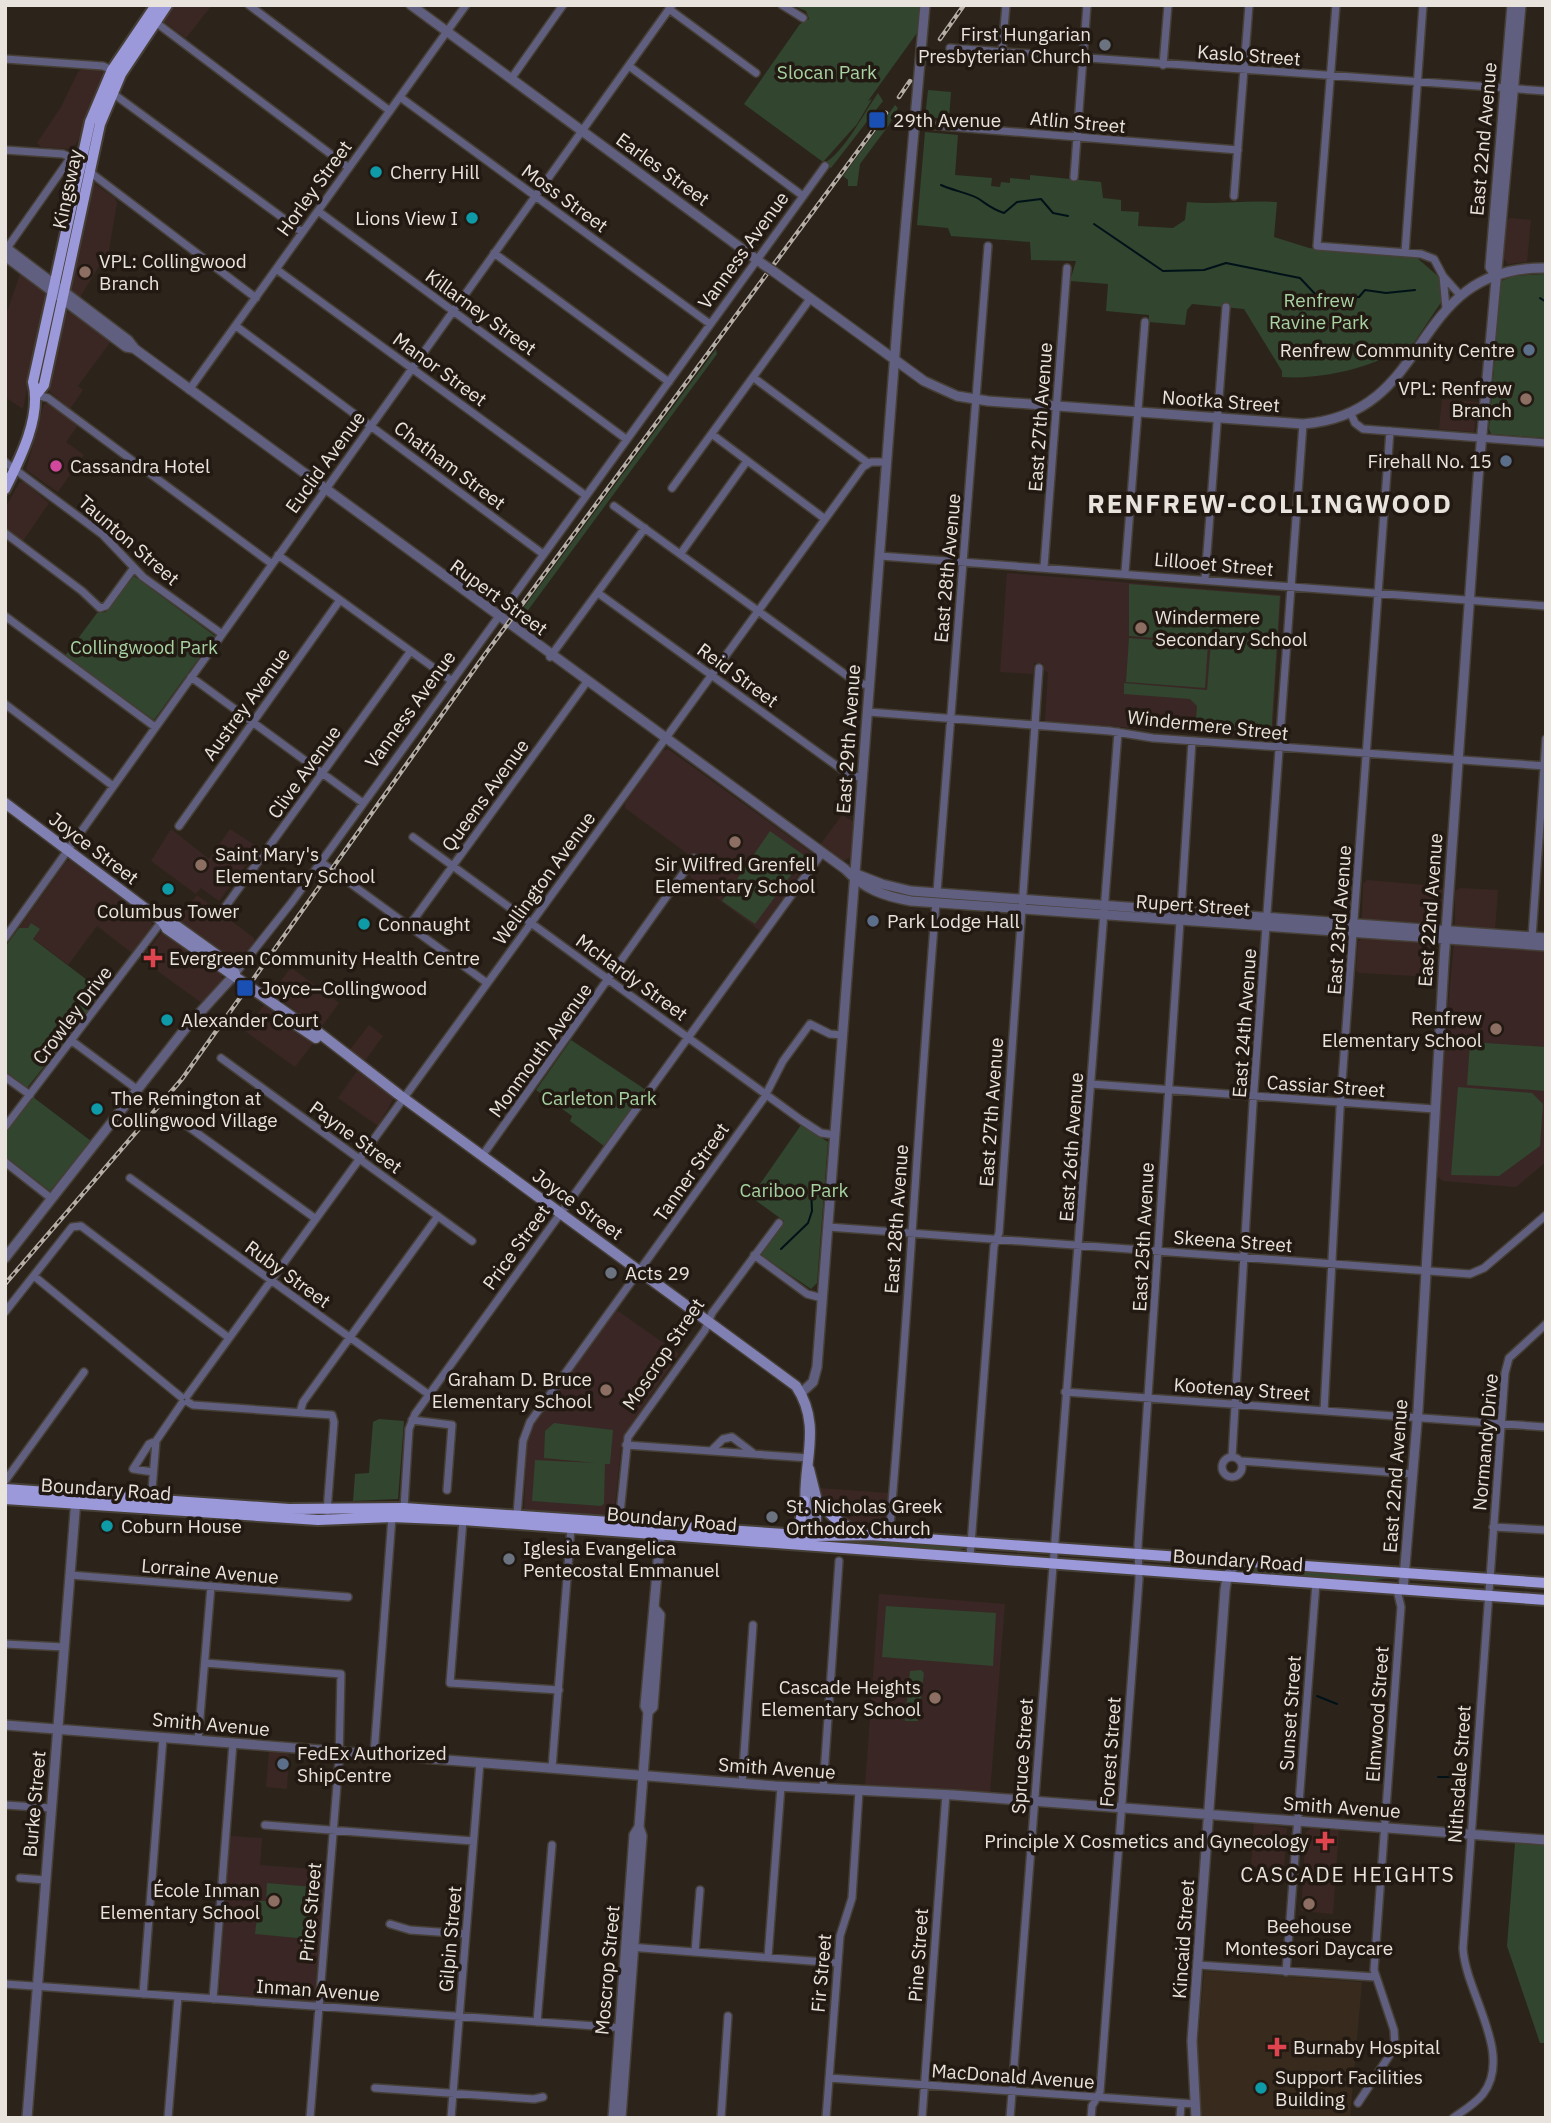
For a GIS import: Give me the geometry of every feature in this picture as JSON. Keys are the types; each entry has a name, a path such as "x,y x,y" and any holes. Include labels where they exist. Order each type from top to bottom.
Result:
{"main road":[{"name":"Kingsway","path":"151,20 156,5"},
{"name":"Kingsway","path":"5,489 15,469 36,394 44,385 75,159 116,72 151,20 167,5"},
{"name":"Kingsway","path":"57,292 107,90"},
{"name":"Joyce Street","path":"6,805 162,921 171,922 231,965 235,974 294,1018 298,1026 332,1045 788,1379 801,1393"},
{"path":"798,1534 809,1463 810,1411 801,1393"},
{"path":"806,1546 815,1536 817,1501 809,1463"},
{"name":"Boundary Road","path":"5,1489 76,1499"},
{"name":"Boundary Road","path":"5,1499 76,1499 318,1520 392,1517 571,1528 859,1535 1546,1583"},
{"path":"804,1501 815,1536 827,1547"},
{"path":"817,1501 859,1535"},
{"name":"Boundary Road","path":"150,1504 327,1511 404,1508 517,1515 619,1523 806,1546 1546,1600"},
{"path":"374,1517 399,1512 404,1508"},
{"path":"1335,1584 1350,1581 1384,1582 1405,1573"}],"street":[{"path":"249,5 390,111"},
{"name":"Earles Street","path":"411,5 895,360"},
{"name":"Horley Street","path":"189,390 466,5"},
{"path":"511,79 563,5"},
{"path":"782,5 803,18"},
{"name":"East 29th Avenue","path":"801,1393 813,1382 816,1373 843,1035 852,875 863,777 925,5"},
{"path":"1002,52 1006,5"},
{"path":"1074,177 1087,5"},
{"path":"1163,65 1168,5"},
{"path":"1234,196 1249,5"},
{"path":"1336,5 1318,246 1405,253 1434,259 1443,276 1460,295"},
{"path":"1405,253 1423,5"},
{"name":"East 22nd Avenue","path":"1402,1590 1417,1417 1434,1109 1458,761 1495,275 1500,263 1512,5"},
{"name":"East 22nd Avenue","path":"1509,88 1521,5"},
{"path":"670,7 756,73"},
{"name":"Euclid Avenue","path":"5,938 670,7"},
{"path":"151,20 349,168"},
{"name":"Kaslo Street","path":"950,48 1546,91"},
{"path":"5,59 103,66 116,72"},
{"path":"629,66 803,197"},
{"path":"107,90 302,232"},
{"name":"Moss Street","path":"400,97 710,324"},
{"name":"Atlin Street","path":"916,124 1238,150"},
{"path":"5,150 75,159 256,298"},
{"path":"6,250 75,159"},
{"name":"Vanness Avenue","path":"5,1258 185,1029 261,943 710,324 761,262 825,166"},
{"name":"Killarney Street","path":"318,211 626,439"},
{"name":"East 28th Avenue","path":"937,892 988,246"},
{"name":"Rupert Street","path":"6,250 57,292 128,340 132,348 550,657 852,875 894,898 1180,921 1546,938"},
{"path":"495,253 669,382"},
{"name":"East 27th Avenue","path":"1044,567 1067,268"},
{"path":"1546,268 1518,269 1495,275 1460,295 1446,308 1394,382 1377,398 1351,414 1359,427 1546,443"},
{"name":"Manor Street","path":"276,269 585,495"},
{"path":"1443,276 1446,308"},
{"path":"672,488 810,299"},
{"path":"1205,579 1226,307"},
{"path":"1125,572 1145,322"},
{"name":"Chatham Street","path":"236,326 543,554"},
{"name":"Nootka Street","path":"895,360 932,386 976,400 1303,424 1351,414"},
{"path":"754,378 868,463 887,462"},
{"path":"36,394 47,398 272,564"},
{"name":"East 24th Avenue","path":"1241,1461 1241,1471 1229,1478 1223,1473 1222,1466 1232,1457 1237,1404 1254,1096 1303,424"},
{"name":"East 23rd Avenue","path":"1324,1410 1341,1102 1390,431"},
{"path":"713,435 825,519"},
{"path":"681,553 747,461"},
{"name":"Taunton Street","path":"5,462 103,535 133,569 222,634"},
{"name":"Wellington Avenue","path":"150,1504 156,1441 665,738 868,463"},
{"path":"614,506 857,683 870,684"},
{"path":"550,657 645,528"},
{"path":"5,533 82,591 100,608 106,606 133,569"},
{"path":"278,555 452,681"},
{"name":"Lillooet Street","path":"880,556 1125,572 1546,606"},
{"name":"Reid Street","path":"598,593 851,776 863,777"},
{"name":"Austrey Avenue","path":"179,826 340,600"},
{"path":"5,616 155,727"},
{"name":"Clive Avenue","path":"223,910 410,652"},
{"name":"East 27th Avenue","path":"970,1557 1024,899 1039,668"},
{"path":"191,677 363,803"},
{"name":"Queens Avenue","path":"409,926 586,683"},
{"path":"5,704 113,786"},
{"name":"Windermere Street","path":"868,712 1279,748 1545,766"},
{"name":"East 26th Avenue","path":"1052,1564 1118,732"},
{"path":"1532,937 1546,739"},
{"path":"1181,911 1192,741"},
{"name":"McHardy Street","path":"413,838 821,1133 835,1135"},
{"name":"Price Street","path":"404,1508 411,1420 822,853"},
{"name":"Monmouth Avenue","path":"482,1156 610,981 694,858"},
{"path":"321,862 487,983"},
{"name":"Rupert Street","path":"852,875 897,888 1181,911 1267,923"},
{"name":"East 28th Avenue","path":"889,1537 921,1073 936,903"},
{"name":"Crowley Drive","path":"5,1127 162,921"},
{"name":"East 25th Avenue","path":"1139,1554 1180,921"},
{"name":"Rupert Street","path":"1446,935 1546,946"},
{"name":"Tanner Street","path":"517,1515 527,1426 766,1093 782,1061 810,1024 830,1034 843,1035"},
{"path":"72,1041 138,1090"},
{"name":"Payne Street","path":"221,1058 472,1241"},
{"path":"5,1077 30,1095"},
{"name":"Cassiar Street","path":"1091,1084 1434,1109"},
{"path":"179,1120 316,1219"},
{"path":"5,1162 52,1199"},
{"name":"Ruby Street","path":"130,1178 428,1394"},
{"name":"Skeena Street","path":"828,1227 1426,1272 1480,1272 1546,1215"},
{"path":"300,1412 303,1402 438,1216"},
{"name":"Moscrop Street","path":"619,1523 626,1445 632,1429 779,1223"},
{"path":"5,1312 72,1227 80,1226 229,1338"},
{"path":"754,1255 807,1294 822,1298"},
{"path":"34,1276 185,1400 330,1415 334,1420 327,1511"},
{"name":"Normandy Drive","path":"1490,1579 1501,1423 1509,1358 1546,1324"},
{"path":"5,1481 84,1372"},
{"name":"Kootenay Street","path":"1065,1392 1546,1427"},
{"path":"411,1420 452,1425 447,1490"},
{"path":"712,1450 723,1439 732,1437 754,1454"},
{"name":"Wellington Avenue","path":"153,1472 133,1469 149,1444 156,1441"},
{"path":"626,1445 754,1454 809,1463"},
{"path":"1232,1457 1241,1461 1413,1474"},
{"name":"Burke Street","path":"27,2118 76,1499"},
{"path":"374,1754 392,1517"},
{"path":"463,1520 450,1683 559,1690"},
{"path":"1493,1527 1546,1530"},
{"path":"552,1768 571,1528"},
{"name":"Moscrop Street","path":"613,2118 642,1836 639,1827 648,1712 653,1707 660,1615 655,1609 661,1530"},
{"name":"Forest Street","path":"1091,2118 1100,2092 1139,1554"},
{"path":"823,1789 839,1562"},
{"path":"1227,1577 1237,1565 1251,1562"},
{"name":"Spruce Street","path":"1010,2118 1052,1564"},
{"name":"Lorraine Avenue","path":"70,1575 348,1597"},
{"name":"Kincaid Street","path":"1196,2118 1192,2049 1227,1577"},
{"path":"1227,1595 1231,1585 1240,1578"},
{"name":"Nithsdale Street","path":"1453,2118 1485,2091 1493,2062 1491,2044 1463,1953 1490,1579"},
{"name":"Sunset Street","path":"1286,1972 1316,1583"},
{"path":"198,1741 211,1586"},
{"name":"Elmwood Street","path":"1358,2103 1395,2047 1394,2030 1375,1977 1402,1590"},
{"path":"742,1783 753,1625"},
{"path":"5,1644 64,1647"},
{"name":"Price Street","path":"205,1662 341,1674 333,1830 310,2118"},
{"name":"Smith Avenue","path":"5,1725 781,1786 946,1794 1546,1840"},
{"path":"143,1994 163,1738"},
{"path":"213,1999 233,1743"},
{"name":"Gilpin Street","path":"451,2118 480,1762"},
{"path":"768,1957 781,1786"},
{"name":"Fir Street","path":"826,2118 840,1930 852,1898 859,1791"},
{"name":"Pine Street","path":"922,2118 946,1794"},
{"path":"5,1805 51,1808"},
{"path":"265,1825 473,1841"},
{"path":"537,2022 552,1844"},
{"path":"20,1878 45,1880"},
{"path":"695,1952 700,1890"},
{"path":"390,1924 410,1930 466,1934"},
{"path":"631,1947 838,1963"},
{"path":"1198,1965 1375,1977"},
{"name":"Inman Avenue","path":"5,1984 624,2028"},
{"path":"168,2118 178,1997"},
{"path":"721,2118 728,2016"},
{"name":"Moscrop Street","path":"621,2118 624,2028"},
{"name":"MacDonald Avenue","path":"829,2078 1195,2104"},
{"path":"375,2088 534,2099 542,2097"},
{"path":"1180,2118 1181,2104"}],"shaded area":[{"path":"173,5 212,5 186,38 163,21"},
{"path":"82,69 101,70 104,74 81,136 72,149 41,147 37,143"},
{"path":"92,182 115,198 117,203 109,250 79,299 69,291"},
{"path":"1507,220 1531,220 1527,262 1508,264 1503,258"},
{"path":"20,274 46,291 23,409 5,397 5,318"},
{"path":"71,312 111,341 78,386 83,390 70,409 47,389 64,313"},
{"path":"1442,399 1478,402 1474,432 1439,429"},
{"path":"44,404 50,404 79,424 66,442 84,455 58,492 26,470"},
{"path":"20,482 24,482 49,503 23,541 5,529 5,508"},
{"name":"Windermere Secondary School","path":"1007,573 1281,595 1272,739 1045,721 1048,672 1044,671 1043,663 1034,663 1033,674 1000,672"},
{"name":"Sir Wilfred Grenfell Elementary School","path":"668,749 813,854 760,931 693,880 688,872 692,857 625,808 625,803 662,751"},
{"path":"842,815 854,822 851,857 843,861 820,845"},
{"name":"Saint Mary's Elementary School","path":"171,829 209,859 230,829 259,848 219,901 201,888 196,894 151,861"},
{"path":"70,860 151,921 152,926 132,953 97,926 68,965 19,928"},
{"path":"1367,880 1437,886 1443,889 1439,924 1362,919 1363,884"},
{"path":"1460,888 1498,890 1495,930 1455,926 1455,891"},
{"path":"197,895 254,938 254,944 238,963 176,922"},
{"path":"163,931 222,975 222,980 203,1004 141,959"},
{"path":"1363,937 1436,943 1436,977 1359,973 1356,971 1358,942"},
{"name":"Renfrew Elementary School","path":"1454,944 1546,950 1546,1162 1516,1187 1443,1181 1437,1176 1438,1112"},
{"path":"293,969 339,1003 320,1029 272,993 289,970"},
{"path":"264,1005 314,1042 295,1067 245,1031"},
{"path":"369,1025 383,1036 364,1062 349,1051"},
{"path":"357,1071 394,1098 378,1126 338,1098"},
{"name":"Graham D. Bruce Elementary School","path":"618,1311 679,1354 626,1432 621,1448 614,1515 524,1510 527,1444 531,1427 614,1312"},
{"path":"820,1488 888,1493 886,1526 852,1525 843,1520 822,1500"},
{"name":"Cascade Heights Elementary School","path":"879,1594 1005,1604 990,1792 865,1787"},
{"path":"269,1751 289,1752 287,1789 266,1787"},
{"path":"1254,1823 1287,1828 1284,1869 1251,1866"},
{"path":"1311,1828 1339,1830 1333,1914 1301,1911 1306,1832"},
{"name":"École Inman Elementary School","path":"230,1836 262,1838 260,1865 326,1870 315,2002 219,1993"},
{"name":"Burnaby Hospital","path":"1204,1971 1362,1982 1350,2118 1201,2118 1197,2054"}],"green space":[{"name":"Slocan Park","path":"791,5 920,5 917,33 868,101 872,99 857,124 823,162 744,104 800,24 809,19 806,11"},
{"path":"928,90 951,92 949,119 925,117"},
{"path":"878,93 883,101 831,168 824,163 846,142"},
{"path":"895,105 898,108 889,125 860,164 857,186 848,186 848,180 843,176"},
{"name":"Renfrew Ravine Park","path":"925,132 958,135 955,175 992,178 991,186 1000,187 1001,182 1010,183 1010,178 1030,180 1030,175 1101,182 1103,198 1121,200 1121,211 1139,212 1138,226 1173,228 1185,220 1187,202 1277,202 1274,237 1309,248 1416,257 1439,277 1444,298 1409,350 1344,371 1313,377 1282,377 1282,371 1244,309 1192,304 1187,310 1185,325 1149,322 1149,315 1106,311 1108,284 1070,281 1076,261 1031,260 1030,242 951,236 948,228 917,225"},
{"path":"1546,274 1546,438 1491,434 1489,429 1501,281 1513,276"},
{"path":"716,349 717,354 526,613 524,607"},
{"name":"Collingwood Park","path":"134,576 215,636 154,720 65,656 97,613 106,612"},
{"path":"1129,584 1280,596 1271,737 1195,732 1197,706 1190,699 1124,694 1124,683 1207,690 1211,642 1129,636"},
{"path":"1129,638 1208,644 1205,688 1126,682"},
{"path":"770,831 805,856 755,924 722,901"},
{"path":"31,923 40,929 33,939 103,992 27,1088 5,1071 5,947 19,928 28,928"},
{"name":"Carleton Park","path":"571,1040 646,1090 604,1146 570,1121 572,1116 536,1090"},
{"path":"1470,1042 1546,1047 1546,1091 1467,1085"},
{"path":"1458,1087 1532,1093 1543,1104 1540,1146 1499,1176 1451,1175"},
{"path":"33,1097 91,1141 50,1191 5,1156 5,1134"},
{"name":"Cariboo Park","path":"801,1125 828,1142 817,1283 811,1289 761,1255 784,1221 751,1197"},
{"path":"379,1419 404,1421 398,1499 353,1501 355,1474 369,1473 373,1422"},
{"path":"554,1423 613,1430 610,1464 605,1464 604,1504 601,1506 532,1501 535,1460 595,1463 544,1458 545,1431"},
{"path":"831,1539 961,1546 962,1549 957,1551"},
{"path":"1246,1568 1393,1577 1336,1581 1234,1572"},
{"path":"886,1606 996,1613 993,1666 882,1657"},
{"path":"921,1670 924,1673 918,1721 905,1721 910,1671"},
{"path":"1515,1843 1546,1844 1545,2043 1540,2043 1507,1946"},
{"path":"267,1883 313,1887 308,1939 255,1934 259,1901 266,1901"}],"waterway":[{"path":"941,185 976,197 1004,213 1017,202 1041,199 1053,213 1068,216"},
{"path":"1094,224 1163,271 1204,270 1226,263 1300,278 1317,296 1359,297 1365,290 1386,293 1415,290"},
{"path":"1540,298 1546,302"},
{"path":"380,803 393,784"},
{"path":"341,859 371,816"},
{"path":"781,1249 808,1223 812,1211 811,1188"},
{"path":"1317,1696 1337,1704"},
{"path":"1438,1777 1454,1777"}],"railway":[{"path":"940,39 964,5"},
{"path":"899,97 910,81"},
{"path":"5,1284 182,1079 486,653 886,113"}],"place":[{"name":"First Hungarian Presbyterian Church","path":"1105,45"},
{"name":"29th Avenue","path":"877,120"},
{"name":"Cherry Hill","path":"376,172"},
{"name":"Lions View I","path":"472,218"},
{"name":"VPL: Collingwood Branch","path":"85,272"},
{"name":"Renfrew Community Centre","path":"1529,350"},
{"name":"VPL: Renfrew Branch","path":"1526,399"},
{"name":"Firehall No. 15","path":"1506,461"},
{"name":"Cassandra Hotel","path":"56,466"},
{"name":"Windermere Secondary School","path":"1141,628"},
{"name":"Sir Wilfred Grenfell Elementary School","path":"735,842"},
{"name":"Saint Mary's Elementary School","path":"201,865"},
{"name":"Columbus Tower","path":"168,889"},
{"name":"Park Lodge Hall","path":"873,921"},
{"name":"Connaught","path":"364,924"},
{"name":"Evergreen Community Health Centre","path":"153,958"},
{"name":"Joyce–Collingwood","path":"245,988"},
{"name":"Alexander Court","path":"167,1020"},
{"name":"Renfrew Elementary School","path":"1496,1029"},
{"name":"The Remington at Collingwood Village","path":"97,1109"},
{"name":"Acts 29","path":"611,1273"},
{"name":"Graham D. Bruce Elementary School","path":"606,1390"},
{"name":"St. Nicholas Greek Orthodox Church","path":"772,1517"},
{"name":"Coburn House","path":"107,1526"},
{"name":"Iglesia Evangelica Pentecostal Emmanuel","path":"509,1559"},
{"name":"Cascade Heights Elementary School","path":"935,1698"},
{"name":"FedEx Authorized ShipCentre","path":"283,1764"},
{"name":"Principle X Cosmetics and Gynecology","path":"1325,1841"},
{"name":"École Inman Elementary School","path":"274,1901"},
{"name":"Beehouse Montessori Daycare","path":"1309,1904"},
{"name":"Burnaby Hospital","path":"1277,2047"},
{"name":"Support Facilities Building","path":"1261,2088"}],"district":[{"name":"RENFREW-COLLINGWOOD","path":"1270,504"},
{"name":"CASCADE HEIGHTS","path":"1348,1875"}]}
